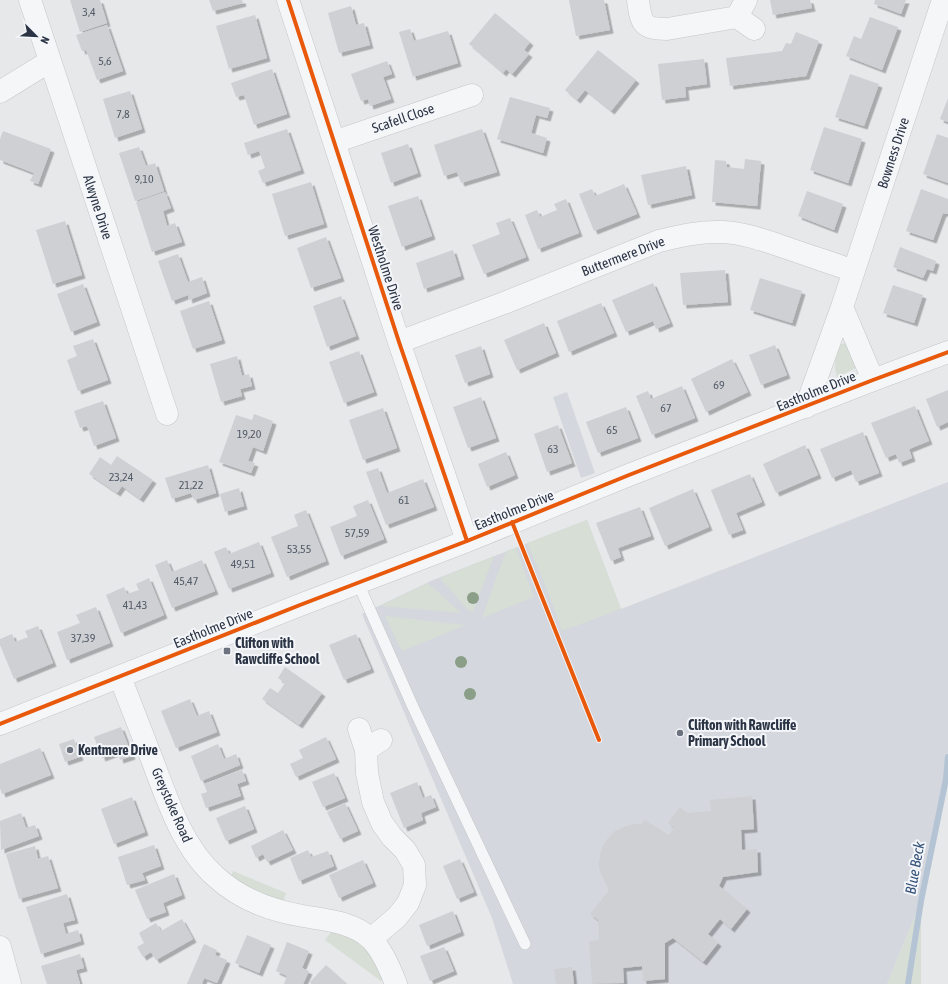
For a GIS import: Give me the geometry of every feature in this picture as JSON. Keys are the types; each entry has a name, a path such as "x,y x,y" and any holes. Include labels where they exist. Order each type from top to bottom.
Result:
{"street":[{"name":"Alwyne Drive","path":"30,0 167,414"},
{"name":"Westholme Drive","path":"288,0 399,342 468,541"},
{"path":"638,0 641,19 647,26 657,29 667,29 746,15"},
{"name":"Bowness Drive","path":"806,407 842,307 943,0"},
{"path":"0,92 50,61"},
{"name":"Scafell Close","path":"334,142 472,95"},
{"name":"Buttermere Drive","path":"399,342 504,303 659,241 683,235 704,232 723,232 744,235 854,271"},
{"path":"842,307 873,380"},
{"name":"Eastholme Drive","path":"0,724 468,541 622,478 948,352"},
{"name":"Greystoke Road","path":"120,677 166,798 179,827 196,855 216,877 237,892 264,906 343,924 358,930 372,939 382,955 396,984"},
{"path":"359,729 373,745 367,773 373,802 382,824 405,850 414,865 415,885 408,903 397,917 372,939"},
{"path":"0,948 10,984"}],"lane":[{"path":"358,583 413,707 525,944"}],"shaded area":[{"path":"847,343 856,368 837,377 835,368 836,356 841,344"},
{"path":"567,392 595,473 581,478 553,397"},
{"name":"Clifton with Rawcliffe Primary School","path":"948,482 948,757 946,779 921,901 887,984 513,984 492,918 362,614 433,580 587,520 621,609"},
{"path":"587,520 621,609 562,631 548,592 527,543"},
{"path":"516,548 534,597 482,618 506,551"},
{"path":"494,556 473,612 468,610 440,578"},
{"path":"428,583 461,613 380,606"},
{"path":"385,616 466,625 402,651"},
{"path":"233,871 286,893 283,903 262,895 243,884 231,876"},
{"path":"921,901 921,984 887,984"},
{"path":"333,930 362,942 386,979 381,981 325,940"}],"building":[{"path":"70,0 100,0 107,23 80,32"},
{"path":"209,0 242,0 243,3 213,11"},
{"path":"569,0 604,0 610,30 576,36"},
{"path":"770,0 810,0 812,8 773,15"},
{"path":"875,0 906,0 901,14 874,4"},
{"path":"351,6 356,25 364,23 370,45 339,53 328,13"},
{"path":"495,13 530,42 524,50 529,54 512,74 506,69 503,73 469,44"},
{"path":"255,15 267,58 229,69 216,26"},
{"path":"870,17 898,27 882,70 846,56 854,36 861,39"},
{"path":"107,25 123,71 97,80 86,50 82,51 76,35"},
{"path":"410,29 414,41 448,31 458,63 413,77 399,32"},
{"path":"796,32 819,41 806,76 730,86 726,58 782,51 786,43 791,44"},
{"path":"598,50 636,80 611,111 585,90 577,100 565,90"},
{"path":"704,59 707,84 685,87 686,97 662,100 658,64"},
{"path":"387,61 392,74 383,77 391,99 370,106 368,99 361,101 351,74"},
{"path":"272,69 287,114 254,125 244,95 236,97 231,83"},
{"path":"850,74 879,84 864,126 835,117"},
{"path":"130,91 142,129 115,138 103,99"},
{"path":"510,97 550,108 547,118 536,115 531,133 547,138 543,153 497,139"},
{"path":"948,98 948,122 940,119"},
{"path":"824,127 862,139 848,183 810,170"},
{"path":"287,129 301,170 263,183 258,171 265,168 259,151 248,155 244,143"},
{"path":"482,129 497,172 461,183 457,172 444,176 434,145"},
{"path":"3,131 51,149 38,184 30,181 34,173 0,160 0,139"},
{"path":"937,134 948,138 948,183 923,174"},
{"path":"408,144 418,173 391,183 381,153"},
{"path":"139,147 146,166 155,163 164,191 135,201 119,153"},
{"path":"745,159 761,161 757,206 712,202 715,160 726,161 727,167 744,169"},
{"path":"686,166 692,195 648,205 641,175"},
{"path":"311,182 324,224 285,236 272,194"},
{"path":"624,184 637,214 594,231 579,194 592,189 595,196"},
{"path":"921,189 948,199 948,214 943,213 933,240 906,231"},
{"path":"807,191 843,204 834,230 798,216"},
{"path":"165,192 171,208 163,211 167,226 175,223 182,242 152,252 136,202"},
{"path":"418,196 432,236 402,247 388,206"},
{"path":"566,199 579,233 538,249 525,215 537,210 540,217 557,210 554,204"},
{"path":"510,218 526,257 484,274 472,245 500,234 496,223"},
{"path":"65,221 82,275 53,284 36,230"},
{"path":"326,237 341,278 311,288 297,248"},
{"path":"900,247 936,261 933,271 927,269 923,278 893,267"},
{"path":"453,250 461,276 424,289 416,263"},
{"path":"178,254 188,282 202,277 207,293 189,300 188,295 172,301 158,261"},
{"path":"725,270 728,302 683,305 680,273"},
{"path":"760,278 802,291 792,323 750,310"},
{"path":"653,283 670,323 656,329 653,321 626,332 612,300"},
{"path":"83,284 97,322 71,332 57,294"},
{"path":"893,285 923,295 914,323 883,313"},
{"path":"341,296 356,336 327,347 313,306"},
{"path":"209,301 222,340 193,349 180,311"},
{"path":"601,303 614,333 569,352 557,321"},
{"path":"544,323 556,353 517,370 504,340"},
{"path":"93,339 108,380 78,391 67,360 77,356 73,346"},
{"path":"775,345 787,375 761,385 749,355"},
{"path":"481,346 490,374 465,383 455,355"},
{"path":"359,351 374,392 344,403 329,362"},
{"path":"237,356 242,376 249,374 252,386 240,389 242,396 221,402 210,364"},
{"path":"732,359 748,392 706,412 691,379"},
{"path":"682,386 695,418 652,435 636,396 648,391 651,399"},
{"path":"948,390 948,422 937,427 926,399"},
{"path":"481,397 496,438 468,448 453,407"},
{"path":"103,401 116,438 94,446 87,426 80,428 74,411"},
{"path":"915,406 929,441 909,449 912,458 899,463 896,454 886,458 871,423"},
{"path":"626,407 638,438 598,453 586,422"},
{"path":"383,408 397,448 363,460 349,420"},
{"path":"254,414 273,421 263,451 253,447 248,461 255,463 251,473 219,462 236,415 252,420"},
{"path":"558,425 572,463 547,472 534,434"},
{"path":"863,432 879,473 856,482 851,470 832,478 820,449"},
{"path":"805,445 818,475 776,493 763,464"},
{"path":"506,452 515,475 487,487 478,464"},
{"path":"117,456 153,480 140,499 122,486 117,493 89,474 100,457 111,465"},
{"path":"208,465 216,493 194,500 191,493 172,499 165,478"},
{"path":"378,468 387,493 423,479 434,507 386,525 366,472"},
{"path":"750,474 762,502 736,513 743,530 729,535 711,490"},
{"path":"239,488 244,506 225,512 220,494"},
{"path":"693,489 709,527 665,546 649,508"},
{"path":"368,500 384,539 341,556 330,527 357,516 353,506"},
{"path":"640,507 651,536 618,548 621,557 611,561 596,523"},
{"path":"306,510 326,561 287,577 271,537 298,526 294,515"},
{"path":"259,542 271,573 229,589 214,552 226,547 229,554"},
{"path":"167,560 172,572 202,560 215,591 172,608 155,565"},
{"path":"149,578 164,615 121,633 106,595 124,587 127,594 139,590 136,584"},
{"path":"96,607 110,643 67,660 57,632 80,623 76,615"},
{"path":"38,626 53,663 14,679 0,645 0,639 12,634 15,642 28,637 25,631"},
{"path":"356,634 371,669 344,680 329,645"},
{"path":"285,667 322,693 299,725 262,699 270,688 278,693 285,683 278,678"},
{"path":"190,699 197,716 209,711 217,732 176,748 161,711"},
{"path":"121,727 132,756 120,760 118,752 102,758 94,737"},
{"path":"326,737 336,759 296,777 290,764 303,758 299,750"},
{"name":"Kentmere Drive","path":"74,739 80,757 65,762 59,744"},
{"path":"218,744 224,759 236,754 240,765 201,781 191,756"},
{"path":"40,748 51,775 2,794 0,788 0,764"},
{"path":"242,770 246,781 237,784 241,796 206,808 201,794 207,792 204,784"},
{"path":"334,773 345,798 323,807 312,782"},
{"path":"417,782 423,798 431,795 436,807 421,813 423,820 404,828 390,793"},
{"path":"752,796 754,829 741,830 742,850 757,849 758,872 723,877 719,886 747,909 731,929 720,919 708,934 718,943 703,962 673,938 665,943 665,979 643,981 642,966 623,968 624,983 592,984 589,941 599,940 598,920 590,914 609,890 600,872 599,865 603,846 608,838 615,831 633,824 641,824 645,820 669,835 674,828 668,823 680,807 687,813 711,811 710,800"},
{"path":"132,797 145,832 114,844 101,809"},
{"path":"345,803 358,831 340,839 327,812"},
{"path":"245,806 254,829 226,841 216,818"},
{"path":"21,813 26,828 35,825 39,836 1,850 0,821"},
{"path":"283,830 293,850 267,862 263,854 256,858 251,846"},
{"path":"154,845 161,866 142,873 145,880 127,885 118,857"},
{"path":"35,846 38,859 48,856 58,888 19,899 6,854"},
{"path":"308,850 311,857 328,851 334,866 299,881 290,858"},
{"path":"460,859 474,892 457,899 443,866"},
{"path":"363,860 373,883 339,898 329,875"},
{"path":"174,874 182,895 163,903 166,912 147,919 135,890"},
{"path":"67,894 75,920 63,923 66,934 78,930 81,941 41,954 26,907"},
{"path":"453,911 461,932 427,946 419,925"},
{"path":"182,919 193,939 156,960 151,952 143,957 137,947 144,943 139,933 156,923 161,931"},
{"path":"247,935 271,945 259,973 235,963"},
{"path":"287,942 309,951 302,968 309,971 303,984 284,984 287,976 276,971"},
{"path":"204,944 217,950 215,955 227,960 217,983 204,978 202,984 187,984"},
{"path":"444,947 454,971 430,981 420,956"},
{"path":"80,954 84,968 76,970 80,984 47,984 41,966"},
{"path":"326,965 347,984 311,984 310,982"},
{"path":"572,967 574,984 556,984 554,969"}],"waterway":[{"name":"Blue Beck","path":"908,984 921,901 946,779 948,757"}],"cycle path":[{"path":"288,0 399,342 467,541"},
{"path":"0,724 300,605 467,541 629,475 948,352"},
{"path":"512,522 599,740"}],"place":[{"name":"Clifton with Rawcliffe School","path":"227,651"},
{"name":"Clifton with Rawcliffe Primary School","path":"680,733"},
{"name":"Kentmere Drive","path":"70,750"}]}
